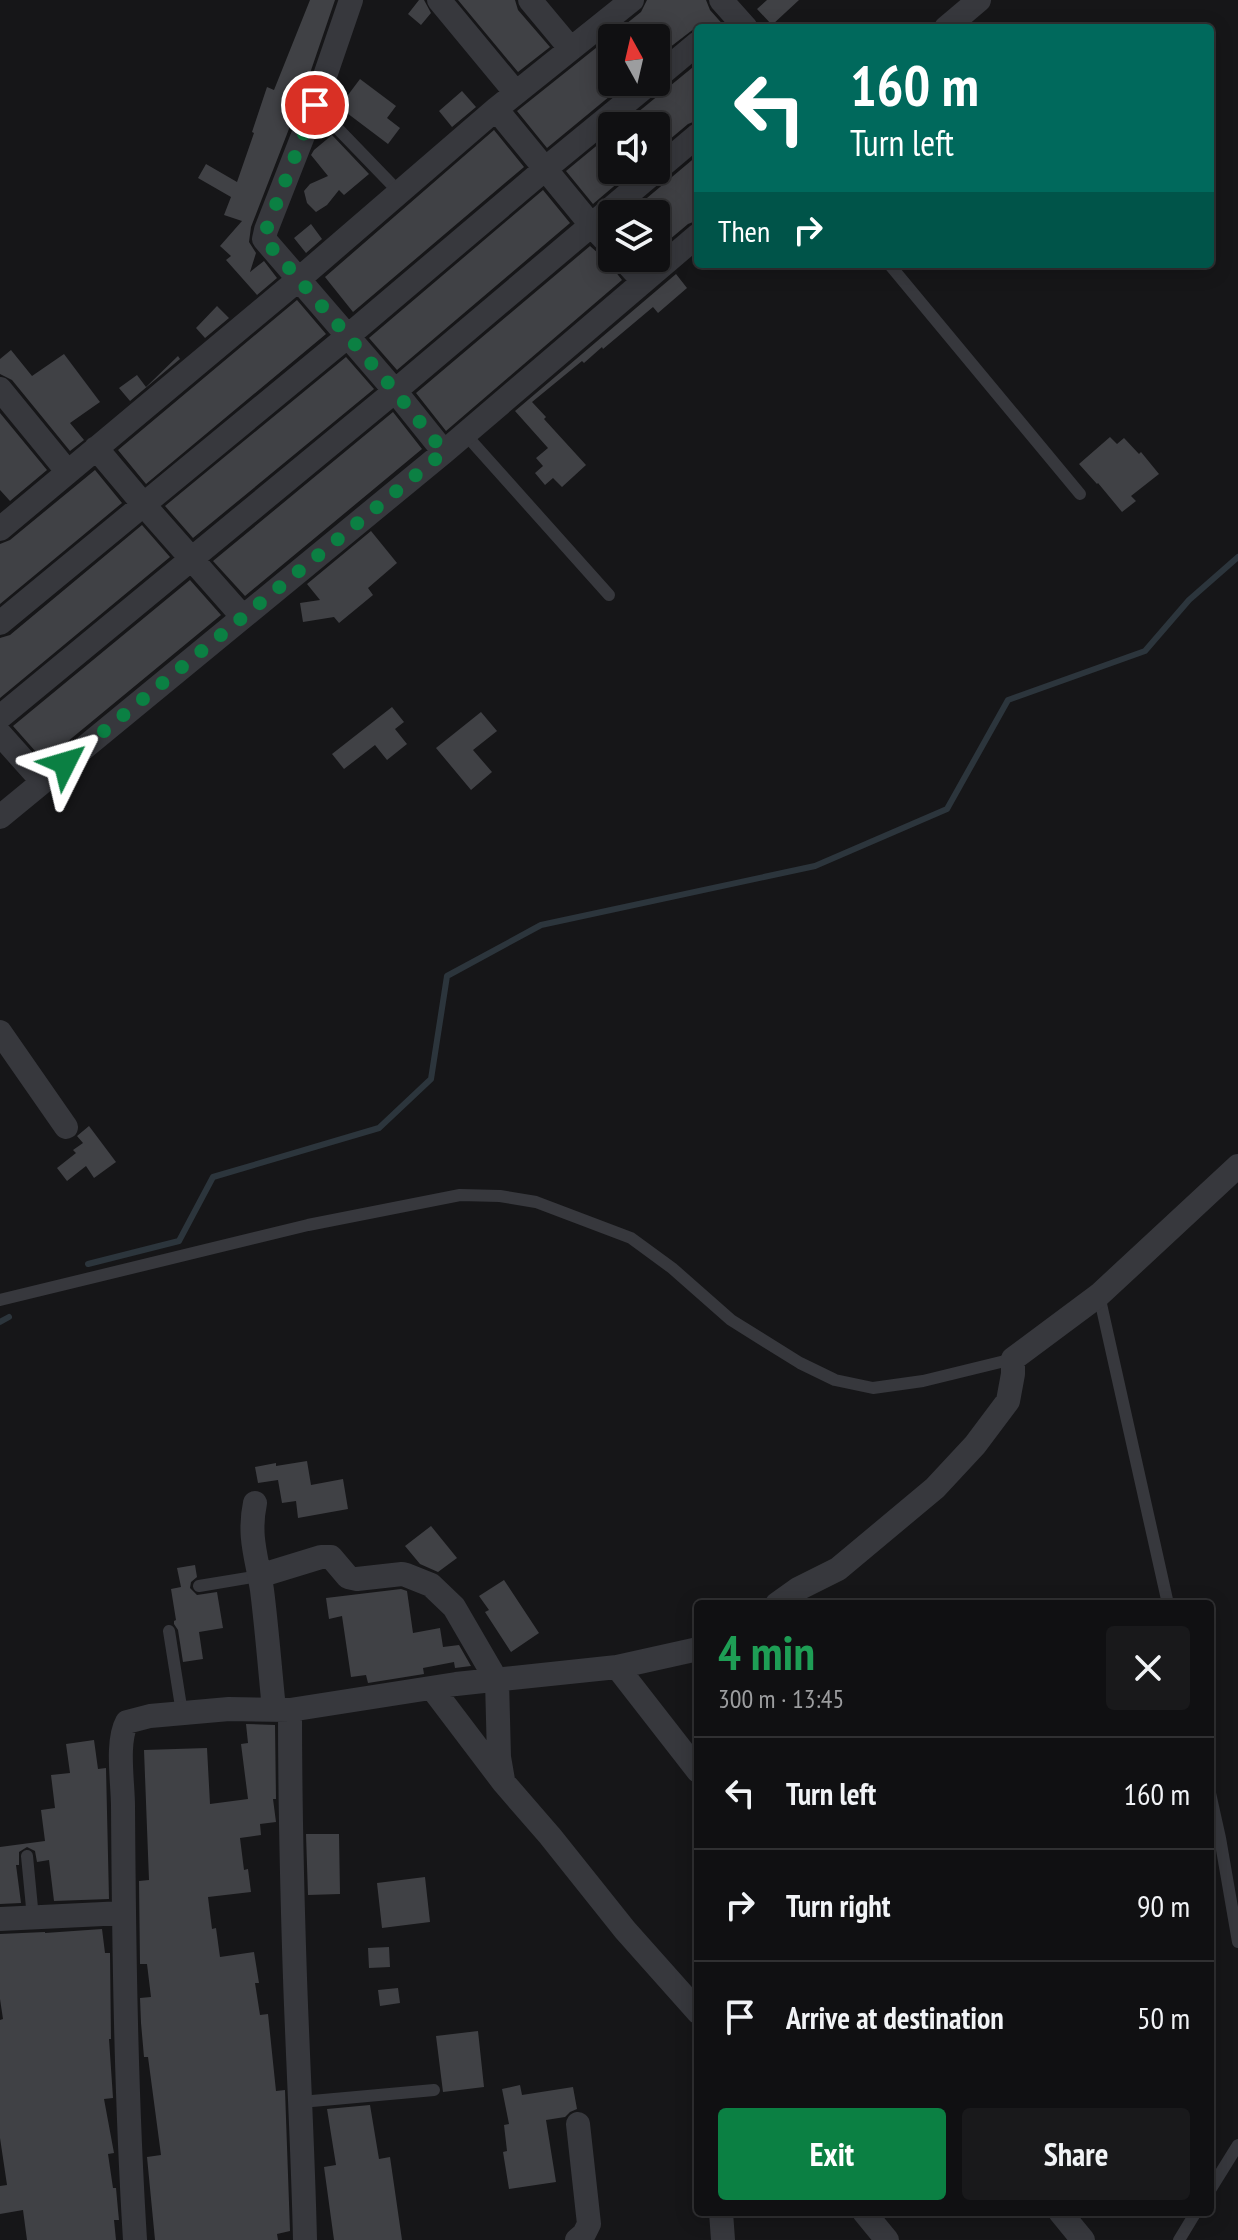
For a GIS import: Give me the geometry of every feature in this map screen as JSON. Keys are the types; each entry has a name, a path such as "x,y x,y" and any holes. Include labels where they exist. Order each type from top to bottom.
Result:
{"street":[{"path":"351,0 264,239 444,452"},
{"path":"439,0 516,93"},
{"path":"530,0 570,48"},
{"path":"951,24 979,0"},
{"path":"4,518 96,448 627,2"},
{"path":"670,66 694,46"},
{"path":"0,623 634,96"},
{"path":"496,109 598,232"},
{"path":"0,717 395,391 694,138"},
{"path":"0,817 444,452 694,238"},
{"path":"635,272 643,281"},
{"path":"0,389 67,471"},
{"path":"96,448 242,616"},
{"path":"0,734 42,781"},
{"path":"0,1032 66,1127"},
{"path":"783,1600 838,1569 935,1488 975,1445 1008,1401 1013,1359 1099,1295 1238,1166"},
{"path":"255,1503 252,1537 282,1710 291,1839 305,2240"},
{"path":"259,1576 321,1557 331,1557 348,1577 357,1579 402,1574 431,1585 454,1607 497,1681 499,1757 504,1783"},
{"path":"135,2240 124,1913 122,1754 127,1722 229,1709 282,1710 432,1688 617,1667 694,1650"},
{"path":"617,1667 694,1766"},
{"path":"432,1688 504,1783 625,1930 694,2008"},
{"path":"0,1919 124,1913"},
{"path":"577,2240 589,2224 578,2124"},
{"path":"721,2216 723,2240"},
{"path":"867,2216 887,2240"},
{"path":"1063,2216 1083,2240"}],"lane":[{"path":"315,105 399,192"},
{"path":"892,268 1080,494"},
{"path":"465,434 609,595"},
{"path":"0,1300 308,1225 460,1195 500,1196 536,1202 631,1238 672,1268 731,1320 800,1363 835,1380 873,1388 923,1381 1013,1359"},
{"path":"1099,1295 1167,1600"},
{"path":"199,1586 259,1576"},
{"path":"169,1631 182,1713"},
{"path":"1214,1811 1238,1942"},
{"path":"27,1856 33,1918"},
{"path":"301,2102 434,2090"},
{"path":"1214,2184 1238,2145"},
{"path":"1179,2240 1194,2216"}],"building":[{"path":"310,0 335,0 307,82 299,77 296,80 304,90 251,227 249,242 256,253 250,272 264,261 277,278 257,295 226,260 231,256 220,246 242,221 224,215 231,197 198,178 206,164 237,182 267,87 274,90"},
{"path":"419,0 424,0 431,13 421,25 408,14"},
{"path":"458,0 515,0 518,10 550,47 518,72"},
{"path":"647,0 706,0 722,24 694,24 694,29 670,47 670,24 626,24 641,12"},
{"path":"767,0 799,0 773,24 757,9"},
{"path":"598,46 598,96 610,96 547,148 517,111"},
{"path":"694,66 694,122 670,139 670,112 638,112 658,96 670,96 670,86"},
{"path":"360,79 396,106 387,118 400,128 388,144 339,107"},
{"path":"462,91 476,107 452,127 439,111"},
{"path":"494,130 524,167 353,312 325,277"},
{"path":"332,135 369,174 344,195 339,190 327,205 316,212 307,203 304,191 310,184 328,176 311,155"},
{"path":"598,145 598,184 617,184 593,204 566,171"},
{"path":"694,158 694,222 670,239 670,200 645,200 664,184 670,184 670,179"},
{"path":"543,190 570,223 397,370 369,338"},
{"path":"311,224 322,239 306,253 294,238"},
{"path":"590,246 598,253 598,272 616,272 622,280 446,431 416,393"},
{"path":"676,274 687,288 658,313 653,307 532,402 586,465 562,487 553,478 545,485 535,473 543,466 536,458 548,448 515,411"},
{"path":"297,300 326,334 146,484 118,450"},
{"path":"217,306 229,318 205,338 196,328"},
{"path":"11,350 32,376 64,354 100,402 70,423 84,440 70,451 12,380 0,374 0,359"},
{"path":"178,356 180,359 130,401 119,388 137,375 146,387"},
{"path":"346,357 374,389 193,538 165,506"},
{"path":"393,412 422,449 245,596 213,561"},
{"path":"0,413 47,470 10,501 0,490"},
{"path":"1110,437 1117,444 1124,438 1139,454 1141,452 1159,474 1131,496 1136,501 1122,512 1079,464"},
{"path":"95,470 122,503 0,604 0,544 10,540"},
{"path":"142,525 170,557 0,698 0,638 10,635"},
{"path":"371,531 397,563 368,588 373,595 339,623 334,617 303,622 300,603 320,600 307,584"},
{"path":"190,580 221,615 44,761 13,726"},
{"path":"392,707 404,722 395,729 407,744 387,760 375,745 344,769 332,754"},
{"path":"481,712 497,731 473,750 492,772 471,790 436,748"},
{"path":"89,1126 116,1162 94,1178 86,1166 67,1181 57,1168 76,1153 73,1150 83,1143 77,1136"},
{"path":"307,1461 311,1485 343,1479 348,1509 298,1518 296,1501 282,1503 278,1480 258,1483 255,1467"},
{"path":"431,1526 457,1558 438,1572 420,1564 405,1546"},
{"path":"195,1565 197,1577 190,1588 197,1595 217,1592 223,1628 199,1632 203,1659 183,1662 178,1630 174,1624 171,1589 181,1587 177,1568"},
{"path":"504,1580 539,1633 511,1652 485,1612 489,1610 479,1596"},
{"path":"401,1589 407,1591 413,1633 440,1628 443,1647 459,1645 471,1666 455,1668 454,1662 423,1668 424,1674 368,1683 366,1675 351,1677 342,1616 329,1619 326,1598"},
{"path":"246,1724 275,1725 276,1799 273,1799 276,1822 260,1824 261,1835 240,1838 244,1870 248,1869 251,1892 208,1897 220,1957 254,1952 260,2015 268,2014 276,2091 285,2090 290,2231 277,2234 278,2240 155,2240 147,2157 161,2155 148,2057 144,2057 140,1998 151,1997 147,1964 140,1964 139,1881 149,1880 144,1750 207,1748 210,1804 248,1799 241,1744 248,1743"},
{"path":"94,1740 98,1769 106,1768 109,1899 54,1901 49,1860 37,1862 35,1851 27,1847 19,1852 19,1865 16,1865 21,1903 0,1904 0,1847 45,1841 41,1810 55,1808 51,1775 70,1773 66,1744"},
{"path":"306,1834 339,1834 340,1894 308,1895"},
{"path":"425,1877 430,1922 382,1928 377,1883"},
{"path":"102,1929 105,1953 110,1953 109,2039 113,2098 104,2099 114,2153 108,2154 119,2220 114,2220 116,2240 27,2240 23,2210 0,2214 0,2186 7,2185 0,2138 0,2020 3,2019 0,1934"},
{"path":"389,1947 390,1967 369,1968 368,1948"},
{"path":"398,1988 400,2003 380,2006 378,1990"},
{"path":"478,2031 484,2087 443,2092 436,2036"},
{"path":"520,2085 522,2095 573,2087 577,2109 565,2117 546,2120 556,2182 509,2189 503,2152 507,2151 504,2125 509,2124 502,2089"},
{"path":"370,2105 379,2159 390,2157 402,2240 334,2240 324,2167 336,2165 327,2109"}],"waterway":[{"path":"88,1264 179,1241 213,1177 379,1128 431,1079 447,976 541,925 815,866 947,809 1008,700 1145,651 1189,600 1238,557"},
{"path":"0,1322 9,1317"}],"route":[{"path":"65,763 444,452 264,239 315,105"}]}
